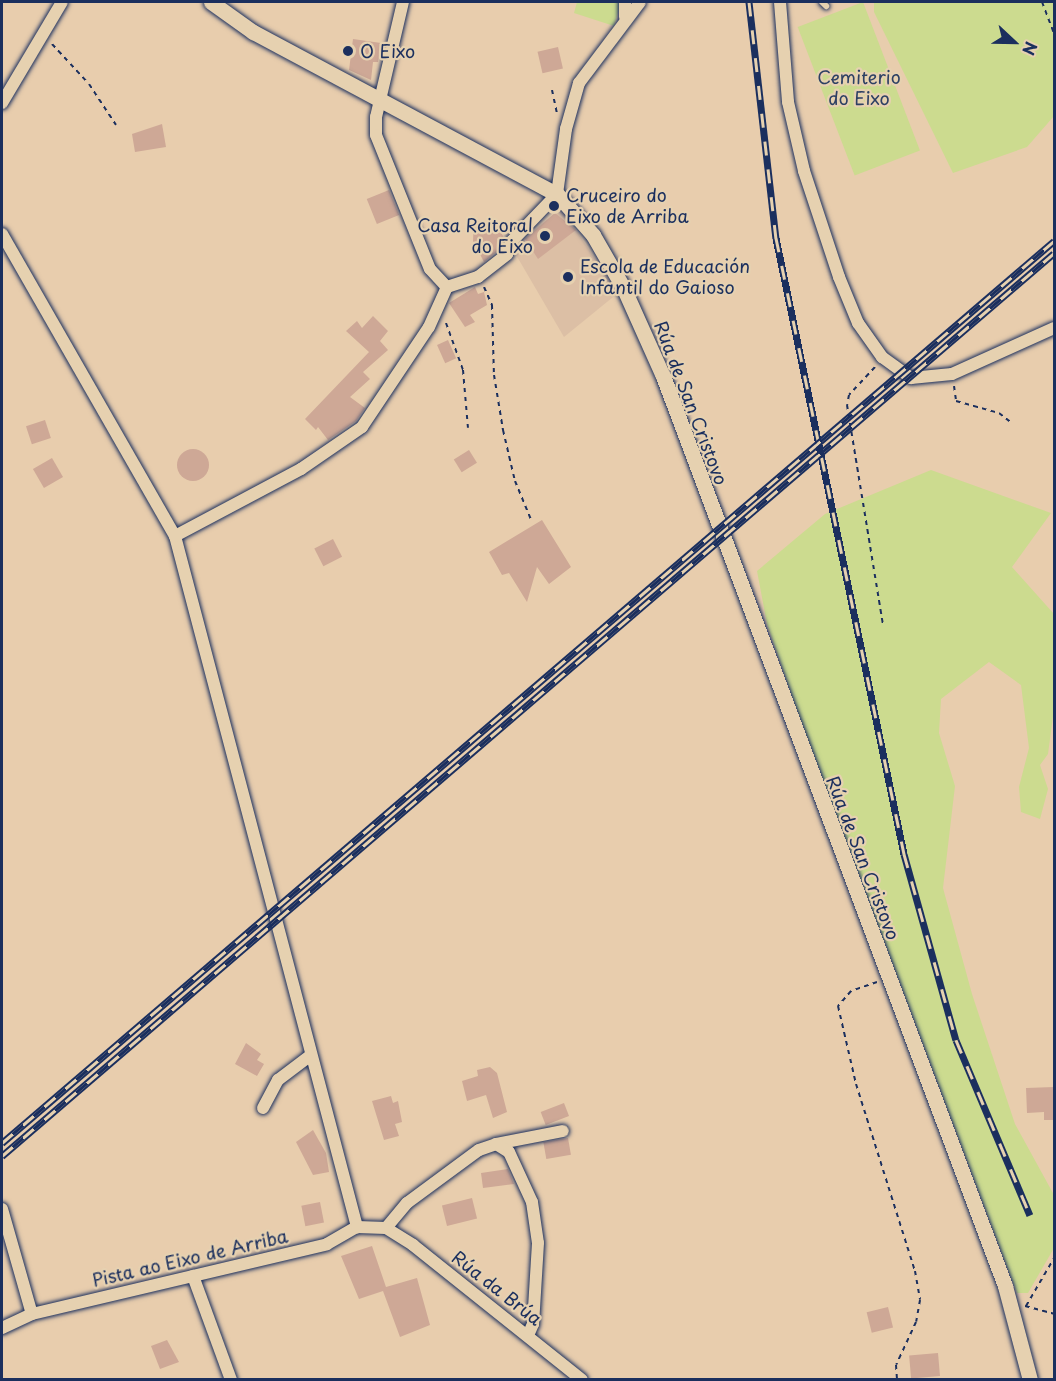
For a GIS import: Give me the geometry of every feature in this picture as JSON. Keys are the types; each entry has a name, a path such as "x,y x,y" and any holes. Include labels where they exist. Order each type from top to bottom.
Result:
{"street":[{"path":"2,102 45,35 62,2"},
{"name":"Rúa de San Cristovo","path":"212,2 253,32 557,194 593,235 624,289 663,376 888,978 1018,1306 1030,1380"},
{"path":"403,2 376,135 430,269 447,286"},
{"path":"625,2 625,18"},
{"path":"447,286 478,277 507,254 512,241 557,194 566,129 579,83 625,18 640,2"},
{"path":"780,2 788,102 804,171 839,277 858,323 882,357 911,378 952,374 1054,328"},
{"path":"2,234 175,536 357,1227 386,1228 407,1203 479,1150 496,1144 563,1131"},
{"path":"175,536 301,469 362,427 437,312 447,286"},
{"path":"263,1108 278,1080 311,1055"},
{"path":"496,1144 509,1152 532,1202 538,1243 533,1324 528,1335"},
{"path":"2,1209 33,1314"},
{"name":"Pista ao Eixo de Arriba","path":"2,1328 33,1314 327,1244 357,1227"},
{"name":"Rúa da Brúa","path":"386,1228 528,1335 582,1380"},
{"path":"194,1276 231,1380"}],"path":[{"path":"1042,2 1054,33"},
{"path":"45,35 88,84 116,125"},
{"path":"478,277 492,305 494,375 503,430 515,481 531,522"},
{"path":"437,312 452,332 463,370 468,428"},
{"path":"882,357 849,395 847,405 884,624"},
{"path":"952,374 956,401 999,413 1012,423"},
{"path":"888,978 850,990 838,1006 856,1084 915,1271 920,1300 916,1322 896,1365 897,1380"},
{"path":"1054,1257 1018,1306 1054,1314"}],"shaded area":[{"name":"Escola de Educación Infantil do Gaioso","path":"561,208 618,293 564,337 512,248"}],"green space":[{"path":"577,2 621,2 614,26 574,13"},
{"name":"Cemiterio do Eixo","path":"863,2 920,150 855,176 798,27"},
{"path":"874,2 1054,2 1054,116 1027,147 953,173 874,12"},
{"path":"931,470 1051,513 1012,567 1054,614 1054,709 1048,754 1040,765 1048,789 1040,819 1021,812 1019,787 1029,748 1021,685 989,662 941,699 939,733 955,786 943,888 972,994 1015,1124 1054,1195 1054,1248 1028,1293 1017,1293 796,707 767,624 757,571 825,514"}],"building":[{"path":"353,39 381,43 378,62 373,62 371,80 349,70"},
{"path":"558,47 563,68 542,73 538,52"},
{"path":"162,124 166,147 135,152 132,134"},
{"path":"389,190 399,215 377,224 367,199"},
{"name":"Casa Reitoral do Eixo","path":"555,213 576,230 538,259 525,239"},
{"path":"474,220 497,225 504,238 500,249 484,262 473,241"},
{"path":"475,287 478,294 484,292 487,305 470,315 475,322 465,327 449,303"},
{"path":"373,316 388,331 380,341 388,350 363,372 370,379 350,397 365,408 356,421 328,440 318,427 316,430 305,419 369,352 346,331 357,321 362,328"},
{"path":"448,340 456,358 445,363 437,345"},
{"path":"45,420 51,438 32,444 26,426"},
{"path":"193,449 204,454 209,465 204,476 193,481 182,476 177,465 182,454"},
{"path":"469,450 477,463 462,472 454,460"},
{"path":"52,458 63,477 44,488 33,469"},
{"path":"542,520 571,567 549,584 537,567 527,602 509,573 502,575 489,552"},
{"path":"333,539 342,557 323,566 314,549"},
{"path":"246,1043 261,1054 257,1060 264,1064 257,1076 235,1064"},
{"path":"490,1067 497,1073 507,1112 493,1118 486,1095 467,1101 462,1081 478,1076 477,1070"},
{"path":"1054,1087 1054,1120 1044,1120 1044,1112 1027,1113 1026,1088"},
{"path":"391,1096 393,1103 398,1101 402,1122 395,1124 399,1136 384,1140 372,1101"},
{"path":"564,1103 569,1116 546,1125 541,1112"},
{"path":"313,1130 326,1153 329,1172 313,1175 296,1142"},
{"path":"568,1138 571,1155 546,1159 543,1142"},
{"path":"508,1169 514,1184 483,1188 481,1173"},
{"path":"472,1198 477,1218 447,1226 442,1205"},
{"path":"320,1202 324,1223 305,1226 301,1206"},
{"path":"372,1246 386,1287 417,1278 430,1325 400,1337 383,1291 359,1299 341,1256"},
{"path":"888,1307 893,1327 872,1333 867,1312"},
{"path":"167,1340 179,1362 160,1369 151,1346"},
{"path":"938,1353 940,1376 911,1378 909,1356"}],"railway":[{"path":"749,2 776,238 904,854 956,1040 1030,1215"},
{"path":"2,1143 1054,241"},
{"path":"2,1156 1054,253"}],"place":[{"name":"O Eixo","path":"348,51"},
{"name":"Cruceiro do Eixo de Arriba","path":"554,206"},
{"name":"Casa Reitoral do Eixo","path":"545,236"},
{"name":"Escola de Educación Infantil do Gaioso","path":"568,277"}]}
